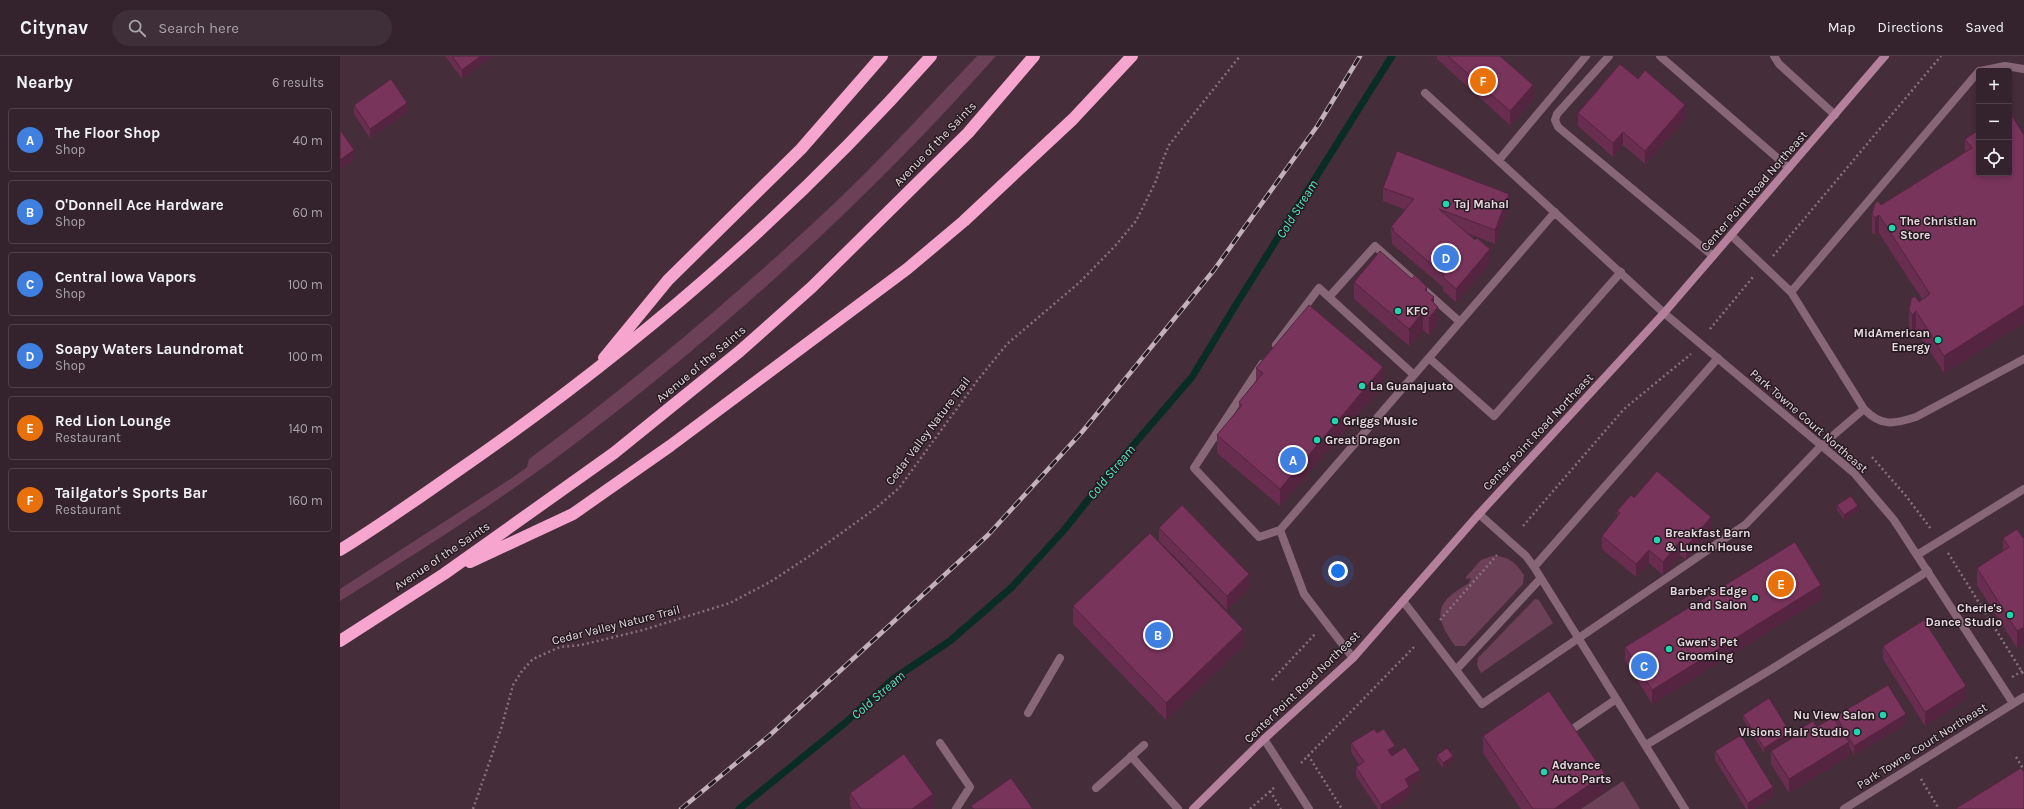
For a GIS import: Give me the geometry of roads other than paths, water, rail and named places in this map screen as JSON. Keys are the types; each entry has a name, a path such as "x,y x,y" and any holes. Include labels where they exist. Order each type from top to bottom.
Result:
{"highway":[{"path":"586,379 668,280 801,149 882,56"},
{"path":"340,550 489,450 586,379 687,297 796,196 850,143 931,56"},
{"name":"Avenue of the Saints","path":"340,640 444,574 614,453 740,351 812,287 968,133 1034,56"},
{"path":"444,574 573,514 670,446 908,269 964,221 1073,120 1132,56"}],"main road":[{"name":"Center Point Road Northeast","path":"1193,809 1264,739 1353,658 1479,514 1664,313 1885,56"}],"street":[{"path":"1499,160 1586,56"},
{"path":"1609,56 1557,114 1555,120 1558,127 1713,256"},
{"path":"1660,56 1789,168"},
{"path":"1774,56 1780,64 1835,115"},
{"path":"1995,68 2005,66 2024,68"},
{"path":"1791,292 1976,76"},
{"name":"Park Towne Court Northeast","path":"1425,93 1664,313 1854,473 1894,520 2013,703"},
{"path":"1414,375 1319,288 1270,354 1194,468 1259,537 1280,530 1556,212"},
{"path":"1731,235 1791,292 1864,409 1873,418 1880,421 1887,423 1903,421 1916,417 2024,359"},
{"path":"1329,298 1375,246 1460,322"},
{"path":"1429,358 1494,416 1621,272"},
{"path":"1534,567 1718,358"},
{"path":"1403,601 1482,704 1746,524 1822,445 1864,409"},
{"path":"1917,556 2024,489"},
{"path":"1479,514 1526,556 1534,567 1540,579 1685,809"},
{"path":"1280,530 1304,594 1353,658"},
{"path":"1646,745 1770,670 1928,571"},
{"path":"1456,670 1540,579"},
{"path":"1028,713 1060,658"},
{"name":"Park Towne Court Northeast","path":"1844,809 2024,697"},
{"path":"1574,728 1616,700"},
{"path":"1264,739 1309,809"},
{"path":"940,743 970,787 956,809"},
{"path":"1096,788 1144,745"},
{"path":"1131,756 1178,809"}],"waterway":[{"name":"Cold Stream","path":"739,809 845,723 893,679 950,641 1012,587 1064,530 1112,470 1192,377 1392,56"}],"railway":[{"path":"681,809 770,735 988,535 1082,432 1214,270 1318,125 1360,56"}],"place":[{"name":"Tailgator's Sports Bar","path":"1483,81"},
{"name":"Taj Mahal","path":"1446,204"},
{"name":"The Christian Store","path":"1892,228"},
{"name":"Soapy Waters Laundromat","path":"1446,258"},
{"name":"KFC","path":"1398,311"},
{"name":"MidAmerican Energy","path":"1938,340"},
{"name":"La Guanajuato","path":"1362,386"},
{"name":"Griggs Music","path":"1335,421"},
{"name":"Great Dragon","path":"1317,440"},
{"name":"The Floor Shop","path":"1293,460"},
{"name":"Breakfast Barn & Lunch House","path":"1657,540"},
{"name":"Red Lion Lounge","path":"1781,584"},
{"name":"Barber's Edge and Salon","path":"1755,598"},
{"name":"Cherie's Dance Studio","path":"2010,615"},
{"name":"O'Donnell Ace Hardware","path":"1158,635"},
{"name":"Gwen's Pet Grooming","path":"1669,649"},
{"name":"Central Iowa Vapors","path":"1644,666"},
{"name":"Nu View Salon","path":"1883,715"},
{"name":"Visions Hair Studio","path":"1857,732"},
{"name":"Advance Auto Parts","path":"1544,772"}]}
